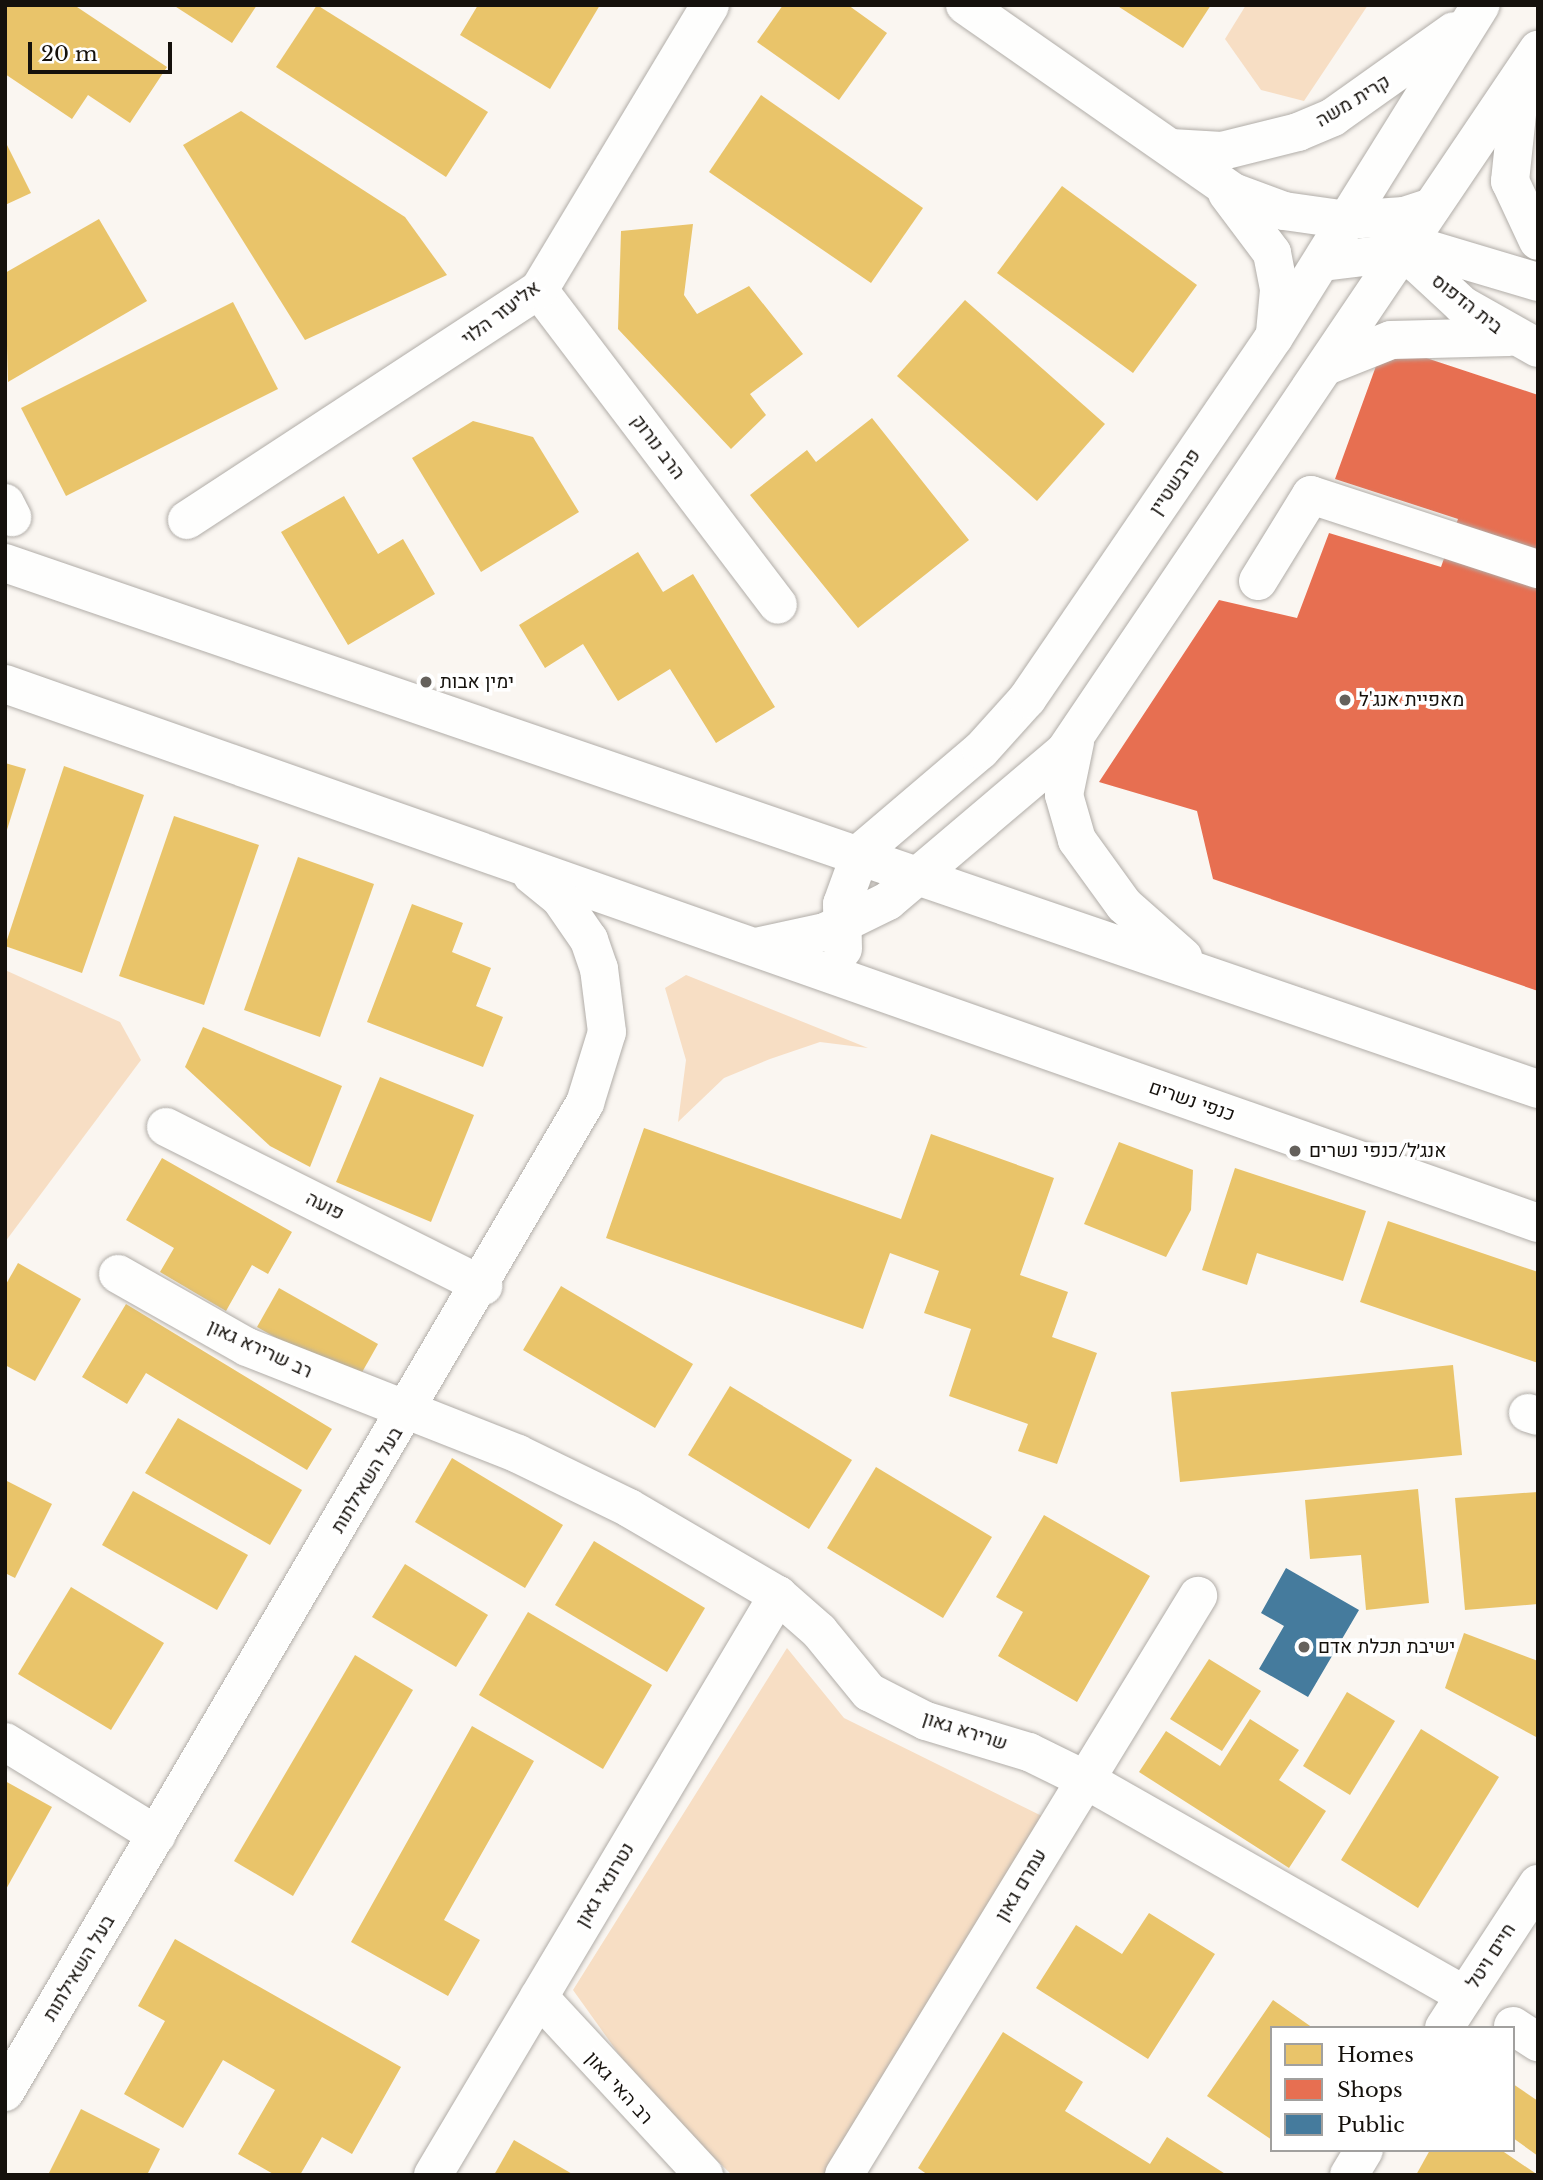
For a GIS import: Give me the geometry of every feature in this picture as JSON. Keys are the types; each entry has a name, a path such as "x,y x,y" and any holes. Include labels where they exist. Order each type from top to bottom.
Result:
{"street":[{"name":"אליעזר הלוי","path":"187,520 539,290 710,5"},
{"path":"965,5 1213,179 1249,215 1272,253 1279,290 1274,337"},
{"name":"קרית משה","path":"1171,148 1222,151 1298,132 1378,87 1479,9"},
{"name":"פרבשטיין","path":"847,979 842,926 845,885 861,852 1019,710 1274,337 1479,9"},
{"path":"753,946 792,942 842,926 921,873 1033,783 1079,734 1326,366 1397,234 1432,206 1530,61"},
{"path":"1530,61 1510,181 1538,241"},
{"path":"1382,163 1397,234"},
{"path":"1213,179 1284,211 1347,220 1397,234"},
{"name":"בית הדפוס","path":"1397,234 1462,304 1524,342"},
{"name":"בית הדפוס","path":"1323,262 1397,234 1538,282"},
{"name":"הרב נורוק","path":"539,290 778,605"},
{"path":"1326,366 1391,340 1524,342"},
{"path":"1258,581 1311,495 1538,569"},
{"path":"5,563 861,852 1221,981 1538,1089"},
{"path":"5,684 847,979"},
{"path":"1079,734 1064,785 1077,840 1143,925 1221,981"},
{"name":"בעל השאילתות","path":"5,2092 483,1286 585,1103 607,1032 589,940 560,898 517,863"},
{"name":"כנפי נשרים","path":"847,979 1538,1223"},
{"name":"פועה","path":"166,1126 483,1286"},
{"name":"רב שרירא גאון","path":"118,1275 247,1347 408,1412"},
{"name":"שרירא גאון","path":"408,1412 518,1454 629,1508 778,1595 820,1631 869,1692 926,1721 1029,1752 1086,1780 1465,1996"},
{"name":"נטרונאי גאון","path":"433,2175 778,1595"},
{"name":"עמרם גאון","path":"844,2175 1198,1596"},
{"path":"5,1742 157,1835"},
{"name":"חיים ויטל","path":"1445,2026 1538,1884"},
{"name":"רב האי גאון","path":"539,1997 704,2175"},
{"path":"1349,2175 1363,2152"}],"shaded area":[{"path":"1246,5 1368,5 1304,101 1261,90 1225,39"},
{"path":"5,970 120,1022 141,1060 5,1242"},
{"path":"686,975 868,1048 820,1042 770,1059 724,1078 678,1122 686,1060 665,988"},
{"path":"787,1648 844,1718 1046,1818 828,2175 732,2175 646,2092 573,1990"}],"building: Homes":[{"path":"5,5 74,5 167,67 130,123 88,95 72,119 5,74"},
{"path":"173,5 257,5 232,43"},
{"path":"317,5 488,112 446,177 276,67"},
{"path":"478,5 600,5 550,89 460,35"},
{"path":"783,5 848,5 887,33 839,100 757,42"},
{"path":"1116,5 1211,5 1183,48"},
{"path":"761,95 923,208 871,283 709,172"},
{"path":"241,111 405,217 447,275 305,340 183,145"},
{"path":"5,141 31,193 5,205"},
{"path":"1062,186 1197,285 1133,373 997,273"},
{"path":"99,219 147,301 8,382 5,273"},
{"path":"693,224 684,295 697,314 749,286 803,354 750,394 766,415 731,449 618,329 621,231"},
{"path":"965,300 1105,424 1037,501 897,376"},
{"path":"233,302 278,389 66,496 21,408"},
{"path":"872,418 969,540 858,628 750,495 807,450 816,462"},
{"path":"473,421 533,437 579,512 481,572 412,458"},
{"path":"344,496 378,554 403,539 435,594 348,645 281,532"},
{"path":"638,552 663,592 693,574 775,707 716,743 670,669 618,701 583,644 545,668 519,625"},
{"path":"5,763 26,769 6,833 5,833"},
{"path":"64,766 144,795 82,973 5,946"},
{"path":"174,816 259,845 204,1005 119,976"},
{"path":"298,857 374,884 320,1037 244,1010"},
{"path":"412,904 463,923 452,952 491,968 476,1006 503,1017 483,1067 367,1022"},
{"path":"203,1027 342,1086 310,1167 270,1146 185,1067"},
{"path":"380,1077 474,1115 431,1222 336,1182"},
{"path":"644,1128 901,1219 931,1134 1054,1178 1020,1275 1068,1292 1052,1337 1097,1353 1057,1464 1018,1451 1028,1424 949,1396 971,1329 924,1313 939,1271 890,1253 863,1329 606,1238"},
{"path":"1119,1142 1193,1170 1191,1210 1166,1257 1084,1224"},
{"path":"162,1158 292,1232 268,1274 252,1265 226,1311 160,1272 174,1248 126,1220"},
{"path":"1235,1168 1366,1211 1343,1281 1257,1253 1247,1285 1202,1270"},
{"path":"1388,1221 1538,1272 1538,1363 1360,1302"},
{"path":"18,1263 81,1299 35,1381 5,1365 5,1286"},
{"path":"561,1286 693,1364 655,1428 523,1350"},
{"path":"279,1288 378,1344 356,1383 257,1327"},
{"path":"126,1304 332,1429 307,1470 146,1373 127,1404 82,1377"},
{"path":"1453,1365 1462,1455 1180,1482 1171,1392"},
{"path":"730,1386 852,1460 809,1529 688,1455"},
{"path":"178,1418 302,1490 270,1545 145,1473"},
{"path":"452,1458 563,1525 525,1588 415,1522"},
{"path":"876,1467 992,1537 943,1618 827,1548"},
{"path":"5,1480 52,1504 15,1578 5,1573"},
{"path":"1418,1489 1429,1603 1366,1610 1361,1555 1310,1559 1305,1500"},
{"path":"133,1491 248,1555 217,1610 102,1545"},
{"path":"1538,1492 1538,1604 1465,1610 1455,1498"},
{"path":"1044,1515 1150,1576 1077,1702 998,1656 1023,1612 996,1597"},
{"path":"594,1541 705,1608 667,1672 555,1605"},
{"path":"405,1564 488,1615 456,1667 372,1617"},
{"path":"71,1587 164,1643 111,1730 18,1674"},
{"path":"528,1612 652,1685 603,1769 479,1695"},
{"path":"1464,1633 1538,1661 1538,1738 1445,1688"},
{"path":"355,1655 413,1690 293,1896 234,1861"},
{"path":"1209,1659 1261,1691 1222,1751 1170,1719"},
{"path":"1347,1692 1395,1721 1350,1795 1303,1766"},
{"path":"1250,1719 1299,1750 1279,1780 1326,1811 1289,1868 1139,1772 1166,1731 1220,1766"},
{"path":"472,1726 534,1761 444,1920 480,1940 448,1996 351,1942"},
{"path":"1421,1729 1499,1777 1418,1908 1341,1860"},
{"path":"5,1781 52,1807 5,1891"},
{"path":"1149,1913 1215,1954 1148,2059 1036,1988 1076,1925 1122,1954"},
{"path":"175,1939 401,2067 352,2154 322,2137 300,2175 275,2175 238,2154 275,2090 223,2060 183,2128 124,2094 165,2021 138,2006"},
{"path":"1273,2000 1310,2026 1270,2026 1270,2139 1207,2096"},
{"path":"1003,2032 1083,2082 1065,2111 1150,2164 1167,2137 1227,2175 928,2175 918,2168"},
{"path":"1515,2085 1538,2101 1538,2156 1515,2139"},
{"path":"81,2109 160,2149 147,2175 48,2175"},
{"path":"514,2140 574,2175 494,2175"},
{"path":"1429,2152 1504,2152 1538,2175 1416,2175"}],"building: Shops":[{"name":"מאפיית אנג'ל","path":"1384,344 1538,395 1538,991 1213,879 1197,811 1099,782 1219,600 1297,618 1329,533 1441,567 1458,519 1335,479"}],"building: Public":[{"name":"ישיבת תכלת אדם","path":"1286,1568 1359,1610 1308,1697 1259,1669 1284,1626 1261,1613"}],"place":[{"name":"ימין אבות","path":"426,682"},
{"name":"מאפיית אנג'ל","path":"1345,700"},
{"name":"אנג׳ל/כנפי נשרים","path":"1295,1151"},
{"name":"ישיבת תכלת אדם","path":"1304,1647"}]}
